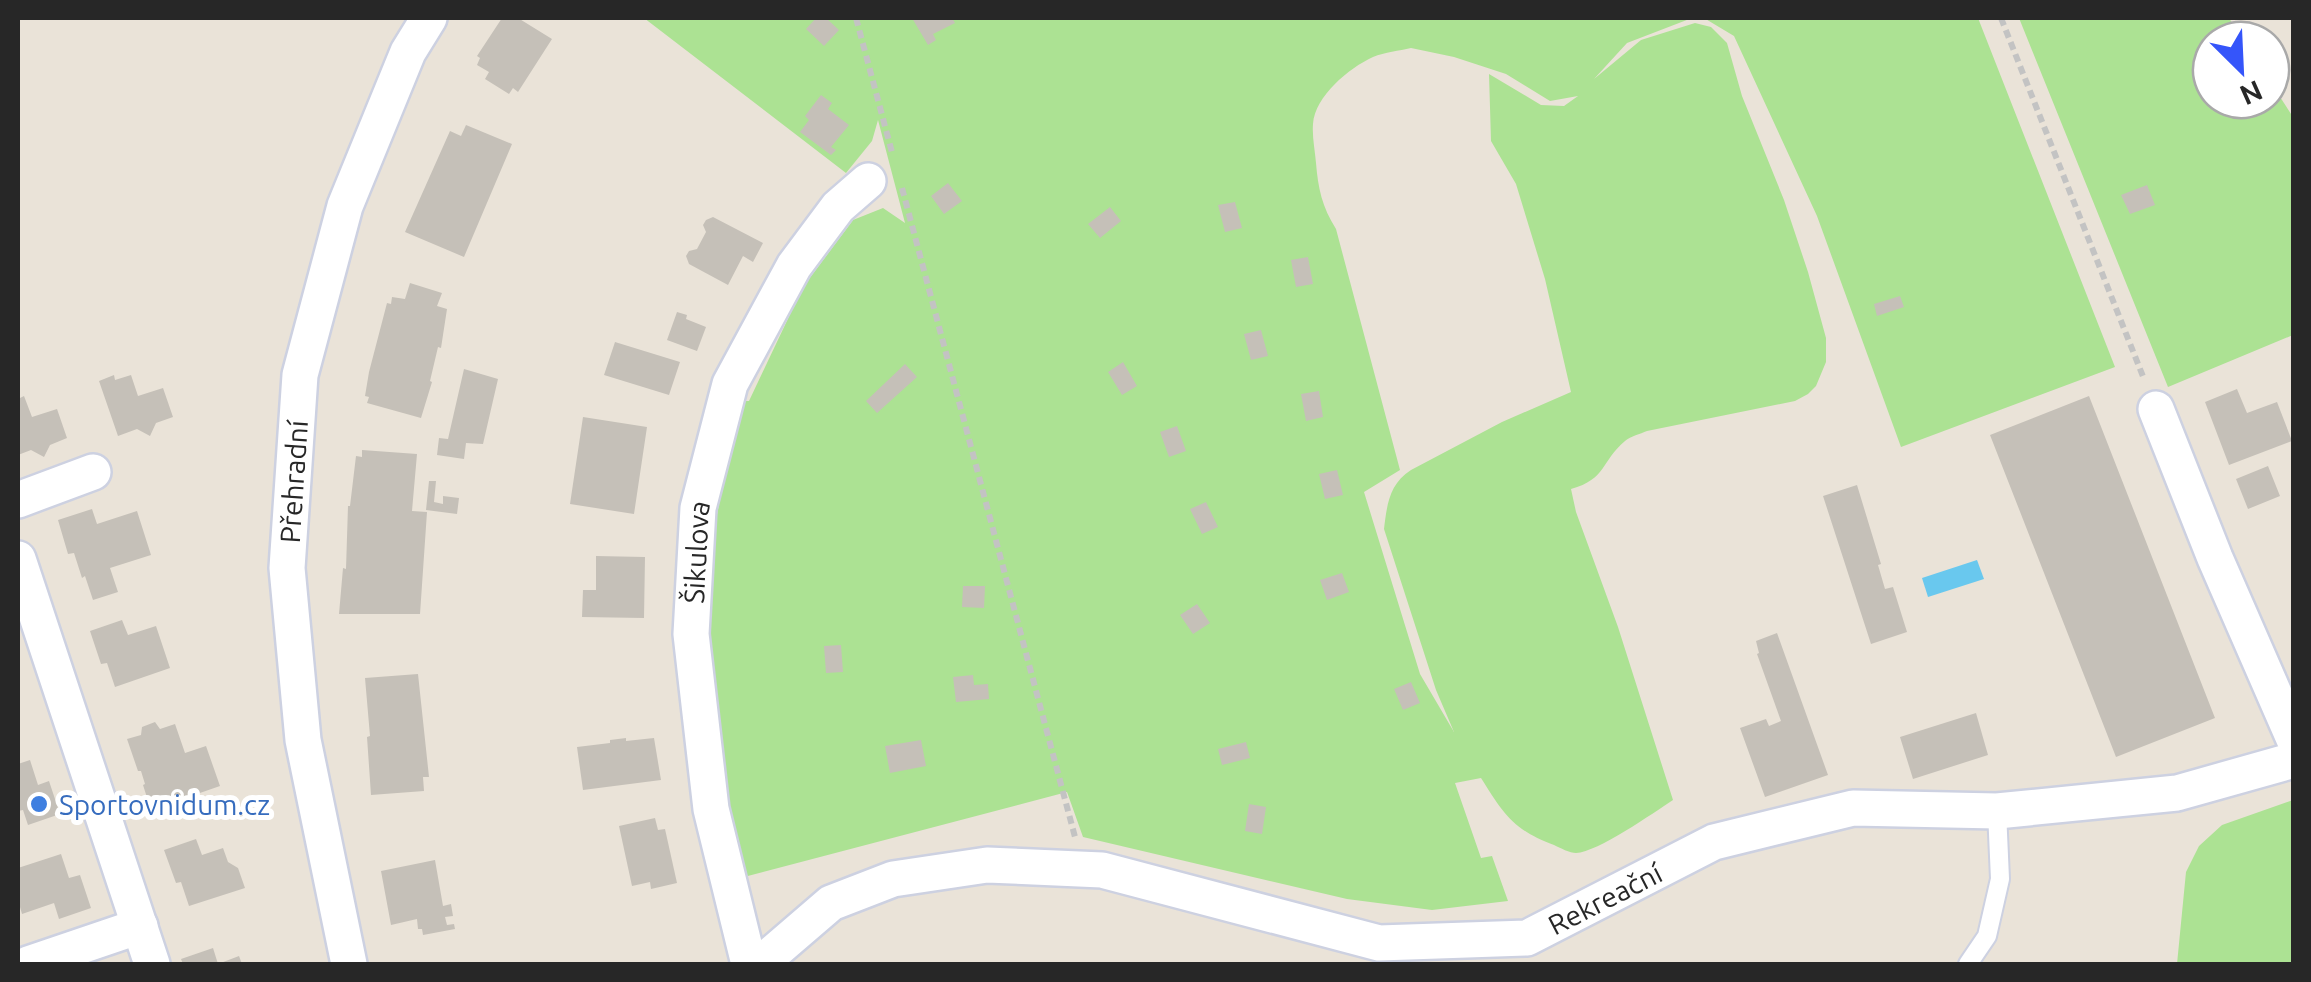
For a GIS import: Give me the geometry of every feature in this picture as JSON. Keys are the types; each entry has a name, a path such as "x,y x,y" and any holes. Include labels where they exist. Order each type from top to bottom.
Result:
{"street":[{"name":"Přehradní","path":"349,964 303,740 287,568 300,375 345,206 408,52 428,18"},
{"name":"Šikulova","path":"748,964 711,809 691,634 698,508 730,384 794,266 838,207 882,175"},
{"path":"2156,409 2215,558 2275,678 2294,739"},
{"path":"18,500 93,472"},
{"path":"18,559 152,964"},
{"name":"Rekreační","path":"760,964 831,903 892,879 988,865 1102,870 1380,944 1526,938 1714,842 1853,808 1997,811 2177,794 2294,760"},
{"path":"28,964 140,926"}],"lane":[{"path":"1968,964 1987,936 2000,879 1997,811"}],"path":[{"path":"856,18 882,175"},
{"path":"2001,18 2156,409"},
{"path":"902,189 1083,870"}],"green space":[{"path":"644,18 1692,18 1627,43 1594,79 1641,40 1695,23 1711,27 1727,43 1742,96 1784,200 1826,338 1826,362 1816,386 1795,401 1636,435 1617,448 1591,480 1571,489 1673,800 1611,839 1576,853 1519,826 1503,811 1481,778 1455,783 1481,858 1492,856 1508,901 1432,910 1347,899 1083,837 1067,792 744,877 701,640 708,561 739,401 749,401 803,287 853,220 883,208 905,223 878,120 872,141 846,173","holes":["1411,48 1506,74 1550,101 1578,96 1564,106 1541,105 1489,74 1491,141 1516,184 1545,279 1571,392 1502,422 1411,470 1394,488 1386,512 1384,529 1436,690 1454,732 1420,674 1364,492 1400,470 1336,229 1321,197 1313,129 1315,114 1327,93 1354,68 1373,57"]},
{"path":"1704,18 1978,18 2115,367 1901,447 1817,216 1734,36"},
{"path":"2019,18 2229,18 2191,20 2191,120 2291,120 2291,114 2293,117 2293,335 2168,387"},
{"path":"2293,800 2293,964 2177,964 2186,872 2199,846 2222,825"}],"water":[{"path":"1977,560 1984,579 1928,597 1922,578"}],"building":[{"path":"502,18 518,18 552,39 518,92 513,88 509,94 485,79 489,72 477,65 477,56"},
{"path":"816,18 826,18 839,30 824,46 806,29"},
{"path":"912,18 952,18 955,23 933,34 936,40 928,45"},
{"path":"821,95 832,103 828,109 849,125 831,147 836,150 831,155 800,132 809,120 805,116"},
{"path":"466,125 512,144 464,257 405,232 450,131 461,136"},
{"path":"948,183 962,201 944,214 931,196"},
{"path":"2147,185 2155,205 2130,214 2121,195"},
{"path":"1235,202 1242,228 1225,232 1218,205"},
{"path":"1110,207 1121,221 1100,238 1088,224"},
{"path":"713,217 763,243 753,262 743,256 728,285 689,264 686,256 697,249 706,232 703,225"},
{"path":"1308,257 1313,284 1296,287 1291,260"},
{"path":"410,283 442,293 437,306 447,309 441,348 438,347 421,418 367,403 369,397 365,396 387,303 391,304 392,297 405,299"},
{"path":"1900,296 1904,307 1877,316 1874,304"},
{"path":"677,312 706,327 697,351 667,340"},
{"path":"1261,330 1268,356 1251,360 1244,334"},
{"path":"615,342 680,362 669,395 604,375"},
{"path":"1123,362 1137,386 1122,395 1108,372"},
{"path":"905,364 917,377 877,413 866,401"},
{"path":"464,369 498,379 483,444 466,443 464,459 437,455 439,438 448,439"},
{"path":"114,375 115,380 131,375 138,396 163,388 173,417 156,423 150,436 137,429 118,436 99,381"},
{"path":"2237,389 2247,413 2277,402 2292,441 2229,465 2205,402"},
{"path":"1319,391 1323,417 1306,421 1301,394"},
{"path":"24,396 32,417 57,409 67,438 50,445 44,457 31,450 18,455 18,399"},
{"path":"2089,396 2215,718 2116,757 1990,435"},
{"path":"583,417 647,427 634,514 570,504"},
{"path":"1177,426 1186,451 1169,457 1160,432"},
{"path":"362,450 417,454 412,511 427,512 420,614 339,614 343,568 346,569 348,506 356,456 362,457"},
{"path":"2268,466 2280,496 2248,509 2236,479"},
{"path":"1337,470 1343,495 1325,499 1319,474"},
{"path":"429,481 436,481 434,502 443,504 443,496 459,498 457,514 426,510"},
{"path":"1857,485 1885,589 1893,587 1907,632 1871,644 1823,496"},
{"path":"1206,502 1218,527 1202,534 1190,509"},
{"path":"92,509 97,524 137,511 151,555 110,568 118,592 93,600 74,553 68,554 58,520"},
{"path":"596,556 645,557 644,618 582,617 583,590 596,590"},
{"path":"1342,573 1349,592 1327,600 1320,580"},
{"path":"963,586 985,586 984,608 962,607"},
{"path":"1197,604 1210,623 1193,634 1180,615"},
{"path":"122,620 128,635 156,626 170,668 115,687 107,663 101,664 90,631"},
{"path":"1777,633 1828,775 1765,797 1740,728 1766,719 1769,726 1781,721 1756,641"},
{"path":"841,645 843,672 826,673 824,646"},
{"path":"418,674 429,777 423,777 424,791 371,795 365,678"},
{"path":"973,675 974,685 988,684 989,699 956,702 953,677"},
{"path":"1411,682 1420,703 1403,710 1394,689"},
{"path":"1976,713 1988,755 1913,779 1900,737"},
{"path":"155,722 160,729 175,724 185,753 206,746 220,786 151,810 141,771 127,739 141,735 142,727"},
{"path":"626,738 654,738 661,780 583,790 577,747"},
{"path":"921,740 926,766 890,773 885,746"},
{"path":"1246,742 1250,758 1222,765 1218,749"},
{"path":"30,760 38,785 49,781 60,814 28,825 23,810 18,811 18,764"},
{"path":"1249,804 1266,807 1262,834 1245,831"},
{"path":"655,818 658,830 665,829 677,883 651,889 650,882 632,886 619,826"},
{"path":"196,839 202,855 223,848 228,862 238,868 245,888 189,906 164,850"},
{"path":"61,854 69,878 80,875 91,908 59,919 54,903 22,914 18,868"},
{"path":"435,860 443,906 451,904 453,916 445,917 447,925 454,924 455,929 423,935 417,919 391,925 381,871"},
{"path":"213,948 218,964 183,964 181,959"},
{"path":"239,956 242,964 218,964"}],"place":[{"name":"Sportovnidum.cz","path":"39,804"}]}
